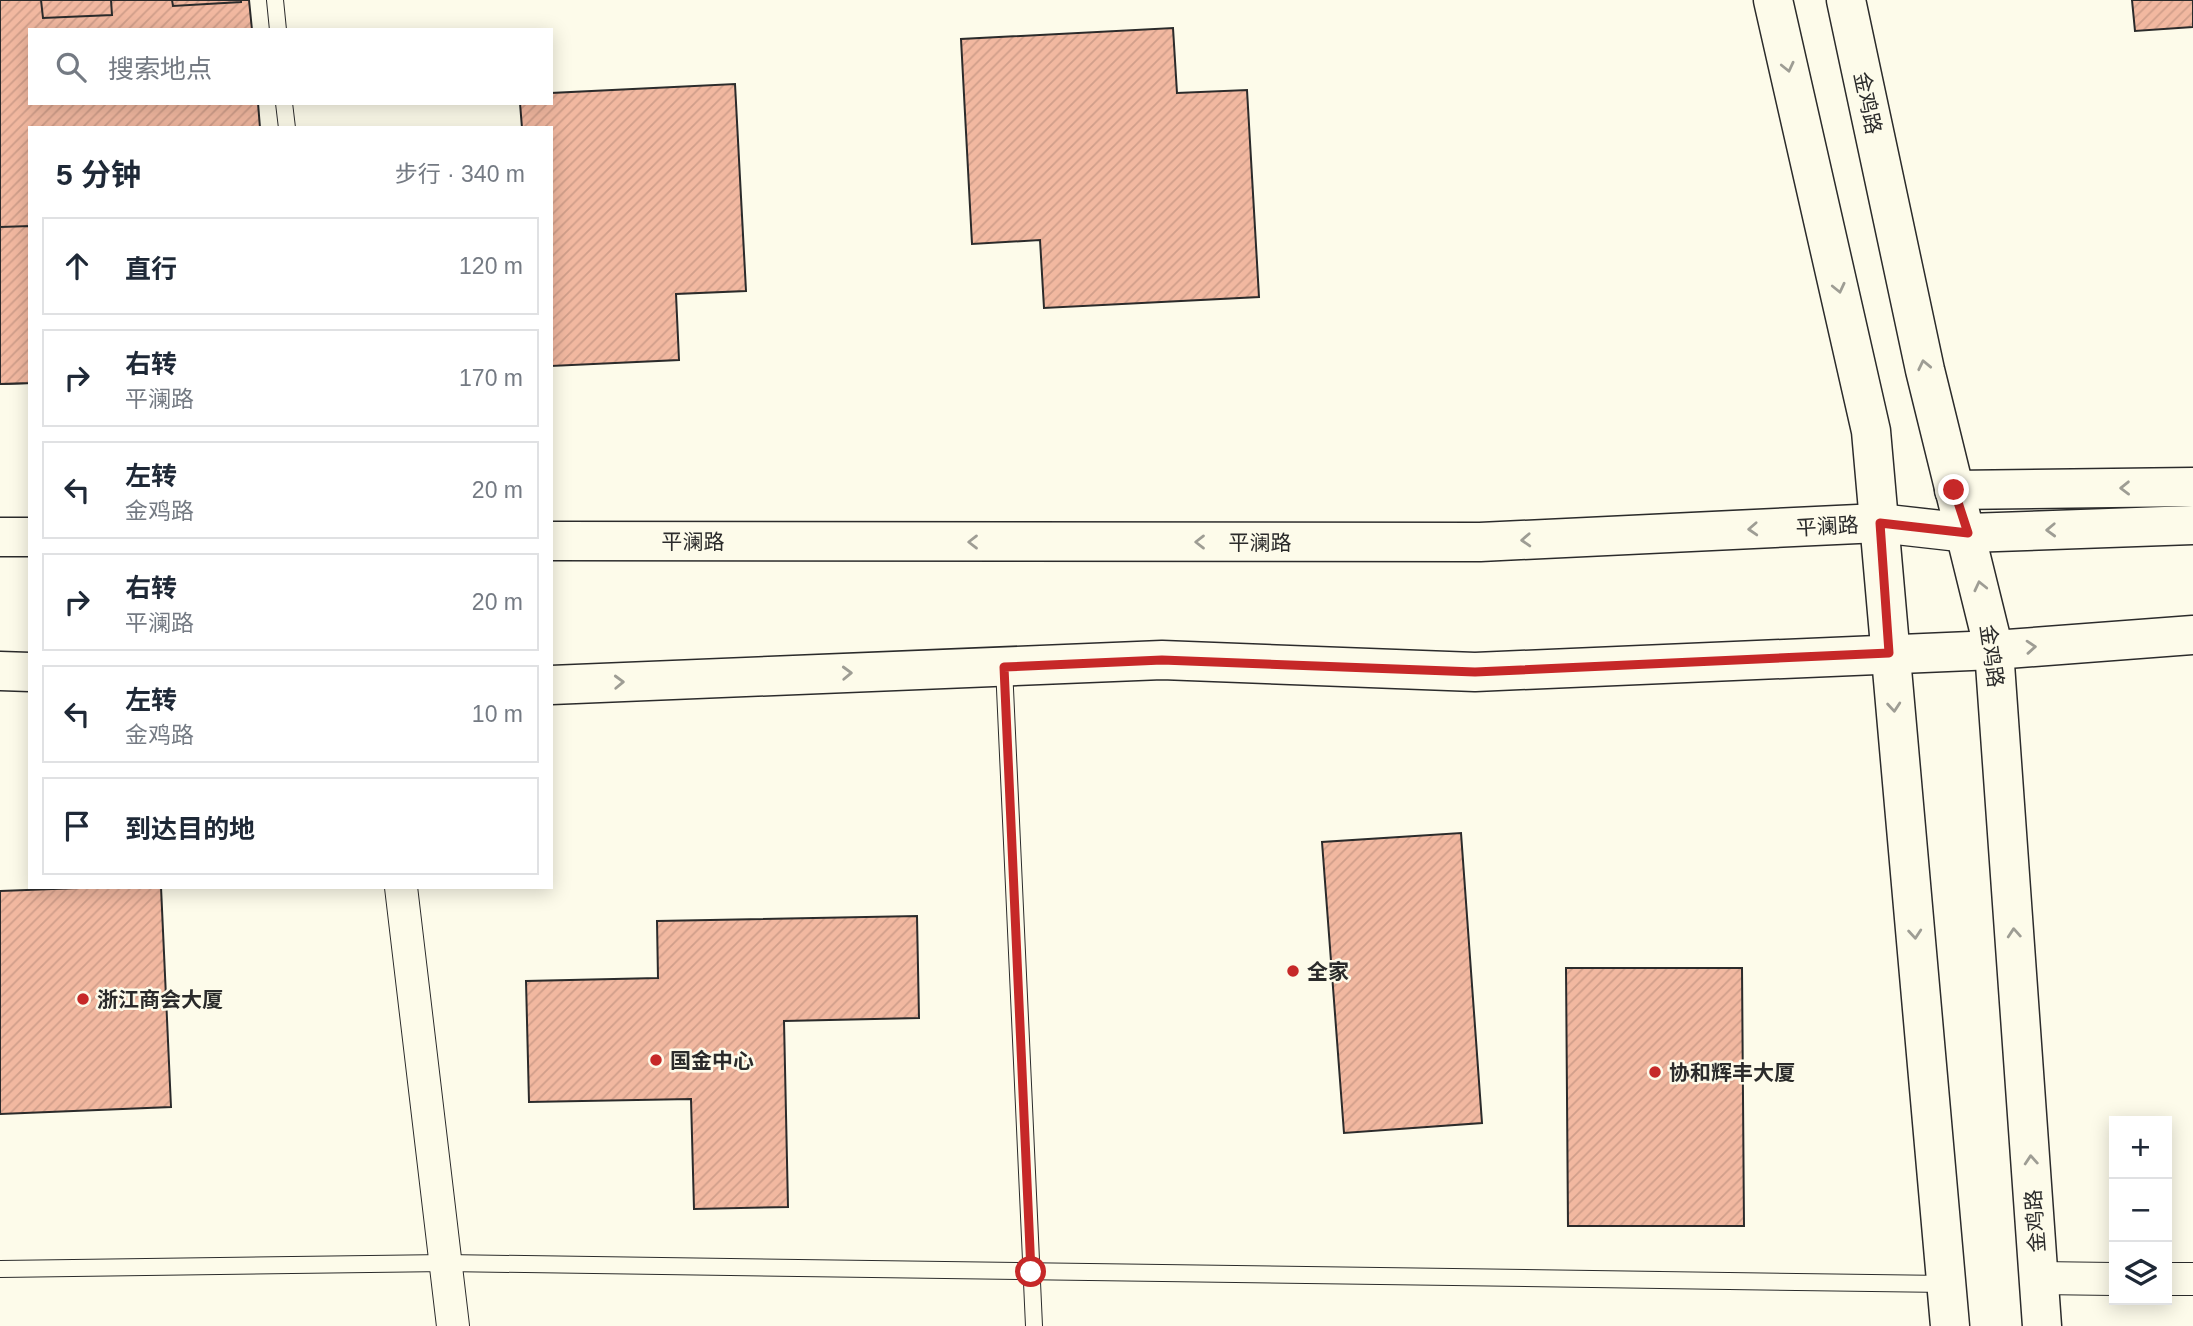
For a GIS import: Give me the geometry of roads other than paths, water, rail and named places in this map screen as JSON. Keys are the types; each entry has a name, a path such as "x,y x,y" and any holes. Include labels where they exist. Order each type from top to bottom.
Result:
{"main road":[{"path":"1773,0 1871,431 1950,1326"},
{"name":"金鸡路","path":"1846,0 1954,490 1968,533 1994,650 2042,1326"},
{"path":"1954,490 2193,487"},
{"name":"平澜路","path":"553,541 1480,542 1880,523 1968,533 2193,525"},
{"path":"0,537 28,537"},
{"path":"553,685 1162,660 1475,672 1994,650 2193,635"},
{"path":"0,671 28,672"}],"street":[{"path":"401,889 453,1326"},
{"path":"2039,1278 2109,1279"},
{"path":"2172,1279 2193,1279"}],"lane":[{"path":"275,0 278,28"},
{"path":"284,105 287,126"},
{"path":"1004,667 1034,1326"},
{"path":"0,1269 446,1263 1946,1284"}],"place":[{"name":"全家","path":"1293,971"},
{"name":"浙江商会大厦","path":"83,999"},
{"name":"国金中心","path":"656,1060"},
{"name":"协和辉丰大厦","path":"1655,1072"}]}
